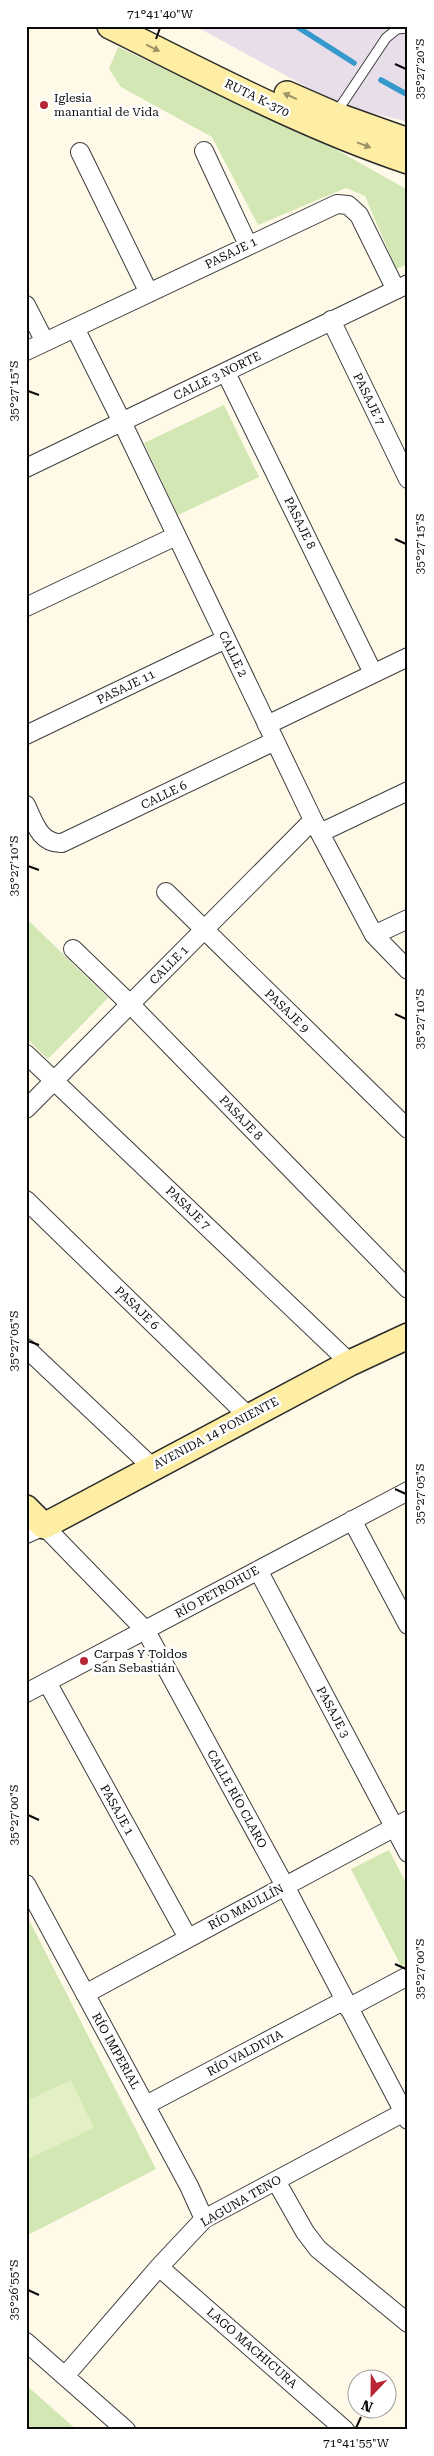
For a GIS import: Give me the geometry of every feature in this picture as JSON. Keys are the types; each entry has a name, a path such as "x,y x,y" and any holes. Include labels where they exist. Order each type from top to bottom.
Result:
{"street":[{"name":"RUTA K-370","path":"110,26 328,121 408,161"},
{"name":"RUTA K-370","path":"147,26 260,82 328,121 408,141"},
{"path":"204,151 248,245"},
{"path":"80,152 149,293"},
{"name":"PASAJE 1","path":"26,351 332,205 348,205 359,215 402,287"},
{"name":"CALLE 3 NORTE","path":"26,468 402,287"},
{"path":"26,305 45,342"},
{"name":"PASAJE 7","path":"331,320 408,479"},
{"name":"CALLE 2","path":"74,328 122,422 316,827 374,935 408,970"},
{"name":"PASAJE 8","path":"226,372 373,673"},
{"path":"26,607 176,536"},
{"name":"PASAJE 11","path":"26,735 226,639"},
{"path":"267,724 408,657"},
{"name":"CALLE 6","path":"26,805 40,834 52,843 66,842 275,741"},
{"name":"CALLE 1","path":"26,1109 204,930 316,827 408,791"},
{"name":"PASAJE 9","path":"166,892 408,1129"},
{"path":"374,935 408,919"},
{"name":"PASAJE 8","path":"73,949 130,1004 408,1289"},
{"name":"PASAJE 7","path":"26,1054 350,1363"},
{"name":"PASAJE 6","path":"26,1200 248,1416"},
{"name":"AVENIDA 14 PONIENTE","path":"35,1530 248,1416 350,1363 408,1336"},
{"path":"26,1348 152,1467"},
{"name":"RÍO PETROHUE","path":"26,1693 408,1491"},
{"name":"CALLE RÍO CLARO","path":"26,1508 35,1530 146,1631 285,1886 406,2114"},
{"path":"352,1520 408,1625"},
{"name":"PASAJE 3","path":"258,1570 401,1824 408,1853"},
{"name":"PASAJE 1","path":"47,1682 188,1938"},
{"name":"RÍO MAULLÍN","path":"85,1994 401,1824"},
{"name":"RÍO IMPERIAL","path":"26,1884 146,2105 204,2219"},
{"name":"RÍO VALDIVIA","path":"146,2105 347,2004 408,1976"},
{"name":"LAGUNA TENO","path":"64,2376 159,2267 204,2219 406,2114"},
{"path":"276,2181 305,2232 318,2249 408,2323"},
{"name":"LAGO MACHICURA","path":"159,2267 345,2430"},
{"path":"26,2342 126,2430"}],"lane":[{"path":"328,121 386,38 397,29 408,28"}],"shaded area":[{"path":"195,26 408,26 408,122 338,104"}],"green space":[{"path":"118,47 326,144 408,190 408,264 396,269 365,196 346,188 258,225 212,137 121,87 109,69"},
{"path":"224,405 259,477 178,515 144,443"},
{"path":"26,918 108,998 48,1059 26,1038"},
{"path":"389,1850 408,1887 408,1963 401,1966 351,1869"},
{"path":"26,1914 156,2169 26,2236"},
{"path":"71,2080 94,2128 26,2160 26,2101"},
{"path":"26,2385 77,2430 26,2430"}],"waterway":[{"path":"296,26 354,63"},
{"path":"381,80 408,95"}],"place":[{"name":"Iglesia manantial de Vida","path":"44,105"},
{"name":"Carpas Y Toldos San Sebastián","path":"84,1661"}]}
